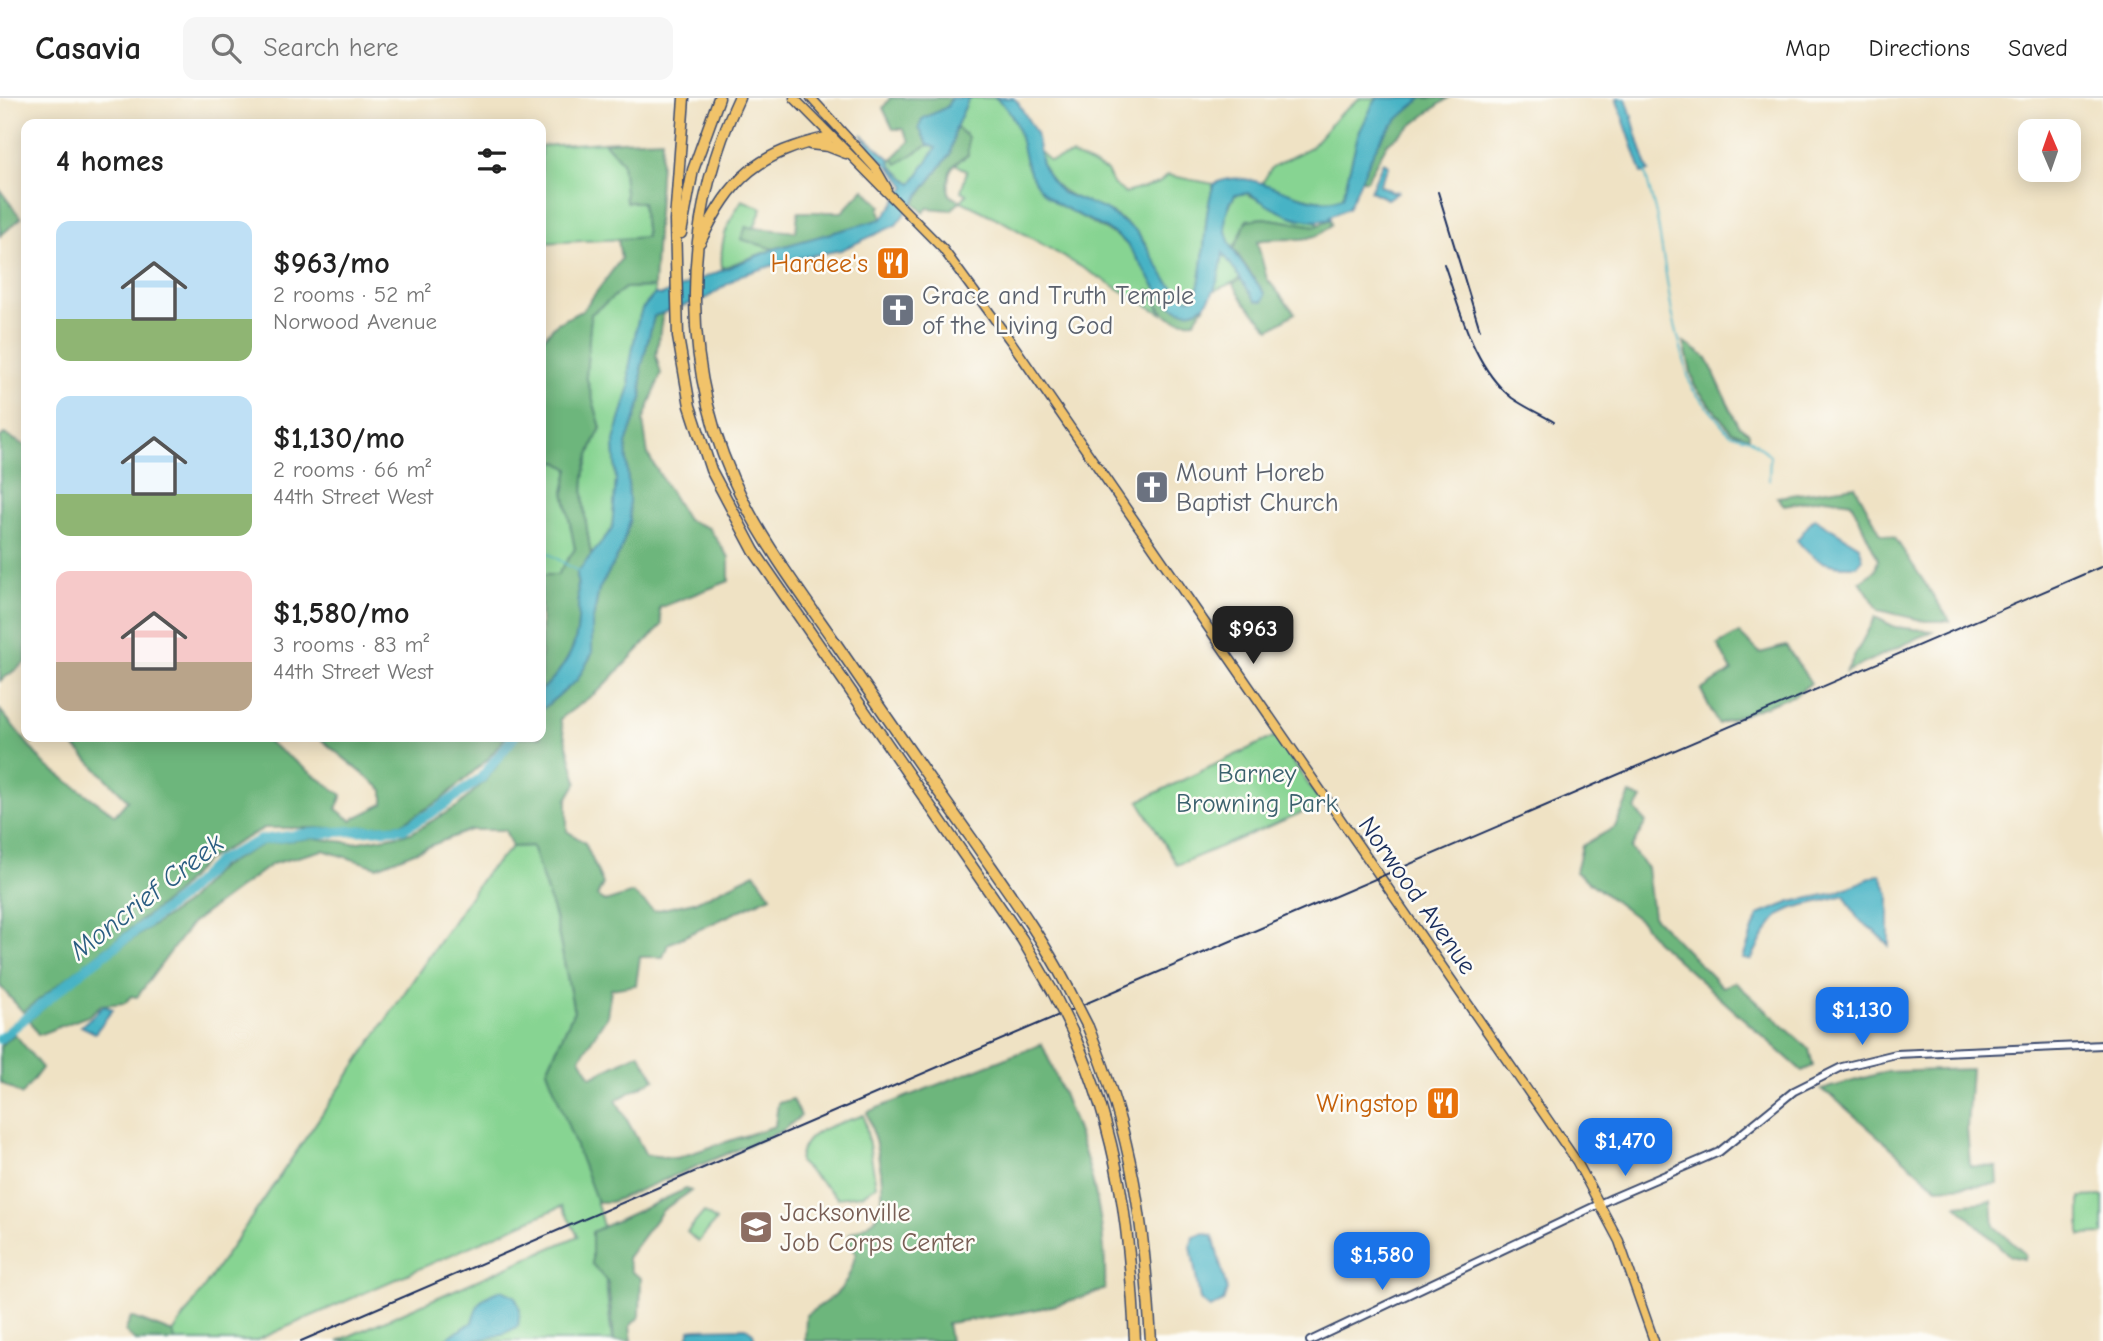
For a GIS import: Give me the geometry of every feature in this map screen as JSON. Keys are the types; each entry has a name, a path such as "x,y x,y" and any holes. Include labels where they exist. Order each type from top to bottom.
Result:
{"highway":[{"path":"684,98 676,221 678,337 697,429 731,512 754,551 985,885 1054,992 1104,1115 1121,1182 1130,1250 1135,1341"},
{"path":"677,279 687,192 699,149 719,98"},
{"path":"739,98 713,166 697,249 696,327 710,415 733,479 753,520 999,878 1067,986 1087,1027 1121,1116 1136,1184 1145,1251 1151,1341"},
{"path":"697,249 722,200 735,183 761,160 799,144 830,136"},
{"path":"799,144 828,146 846,153"}],"main road":[{"name":"Norwood Avenue","path":"794,98 878,185 887,188"},
{"name":"Norwood Avenue","path":"811,98 876,169 887,188 971,284 1560,1138 1601,1203 1628,1263 1654,1341"}],"street":[{"path":"1310,1341 1601,1203 1719,1153 1794,1091 1857,1062 1896,1054 2103,1045"}],"green space":[{"path":"890,98 951,98 947,107 919,128 928,145 897,164 893,158 910,141 903,129 893,129 883,108"},
{"path":"996,98 1006,106 1015,118 1023,140 1026,163 1056,203 1120,238 1139,257 1160,295 1150,291 1162,314 1002,221 961,201 967,194 961,191 967,171 954,163 968,155 968,137 956,127 968,100"},
{"path":"1360,98 1378,98 1358,135 1343,197 1334,200 1314,199 1261,185 1272,167 1311,147 1338,116"},
{"path":"1423,98 1448,98 1387,144 1366,181 1360,179 1385,134"},
{"path":"956,127 968,137 968,155 950,171 948,187 949,195 961,201 951,210 927,208 924,213 914,203 950,154"},
{"path":"662,139 654,287 625,288 591,314 586,376 601,428 587,461 584,476 584,504 591,555 577,573 578,624 572,650 546,686 546,575 557,575 575,549 564,492 569,469 558,462 546,463 546,335 556,324 583,310 621,259 618,239 646,237 642,202 626,202 622,162 604,142"},
{"path":"604,142 622,162 626,202 642,201 646,238 546,243 546,146"},
{"path":"928,145 936,148 912,184 892,166 889,158 898,163"},
{"path":"1039,151 1050,161 1072,155 1107,171 1113,184 1125,193 1159,183 1167,175 1214,184 1207,212 1202,270 1195,298 1184,297 1175,291 1140,237 1126,223 1111,213 1070,195 1053,182 1042,164"},
{"path":"864,189 881,206 879,209 882,219 774,249 741,239 746,227 796,232 798,212 842,212"},
{"path":"0,190 21,218 0,236"},
{"path":"1243,192 1297,218 1318,222 1317,226 1264,218 1247,220 1234,249 1224,235 1225,215 1235,195"},
{"path":"742,200 762,208 754,228 746,227 741,239 774,249 722,268 726,232"},
{"path":"1264,218 1316,226 1331,219 1332,224 1316,236 1257,241 1267,279 1295,313 1270,329 1245,303 1233,283 1241,279 1256,301 1265,294 1234,249 1247,220"},
{"path":"1223,252 1241,279 1211,292 1219,275"},
{"path":"654,287 655,294 642,309 629,370 630,387 614,441 616,480 612,529 591,555 584,504 584,476 587,461 601,428 586,376 591,314 625,288"},
{"path":"1149,290 1181,310 1195,310 1205,306 1194,321 1178,320 1162,310"},
{"path":"663,312 656,356 661,374 643,421 648,455 687,520 709,528 729,558 729,581 659,608 662,625 602,688 560,719 577,782 567,799 567,831 585,843 603,884 597,896 605,902 633,893 654,911 698,901 755,873 771,896 668,944 663,957 640,957 636,985 611,989 607,1016 580,1058 591,1077 639,1053 655,1079 616,1100 646,1155 677,1158 775,1126 778,1103 793,1099 801,1116 782,1131 611,1202 597,1202 547,1070 574,1011 555,917 532,846 512,847 505,830 470,830 377,867 323,850 272,864 192,923 137,997 131,996 125,1003 101,1005 88,1016 38,1035 30,1020 87,970 185,904 220,867 263,844 314,838 353,843 411,833 458,806 487,779 514,742 546,742 546,706 577,680 592,654 592,624 599,589 620,552 630,521 626,444 642,398 641,369 654,316"},
{"path":"1684,342 1707,358 1738,425 1749,433 1749,437 1731,431 1694,385"},
{"path":"4,434 21,443 21,666 0,681 0,438"},
{"path":"558,462 569,469 564,492 575,549 557,575 546,575 546,463"},
{"path":"1855,486 1881,534 1895,538 1950,621 1925,621 1879,610 1860,581 1875,571 1878,559 1851,502 1826,498 1784,505 1777,497"},
{"path":"1875,617 1895,627 1933,631 1846,672"},
{"path":"1739,633 1760,653 1786,646 1811,683 1795,695 1718,724 1701,690 1732,671 1718,645"},
{"path":"0,710 21,736 21,742 26,742 44,764 115,815 128,800 70,742 268,742 342,795 336,809 351,820 383,804 383,790 324,742 502,742 487,760 441,800 401,824 345,828 264,828 206,860 175,894 23,1012 0,986"},
{"name":"Barney Browning Park","path":"1275,736 1322,804 1177,865 1139,801"},
{"path":"1630,794 1642,799 1635,810 1646,822 1631,849 1647,868 1653,916 1722,987 1735,982 1809,1049 1813,1066 1802,1071 1655,940 1642,922 1576,872 1582,846 1615,827"},
{"path":"532,846 555,917 574,1011 547,1070 592,1185 607,1241 606,1284 612,1341 338,1341 578,1236 562,1206 255,1341 175,1341 173,1333 486,873 512,847"},
{"path":"15,1034 42,1068 22,1095 0,1082 0,1046"},
{"path":"1042,1044 1078,1133 1096,1194 1105,1257 1105,1289 1047,1307 947,1323 950,1341 805,1341 806,1315 839,1291 848,1276 856,1253 850,1245 849,1234 874,1220 879,1211 882,1184 867,1112"},
{"path":"1971,1069 1967,1128 1970,1166 1997,1167 1998,1184 1937,1188 1832,1096 1821,1090 1885,1072"},
{"path":"864,1115 876,1186 862,1195 838,1198 799,1162 801,1151 813,1135"},
{"path":"686,1189 691,1191 663,1210 627,1258 632,1272 641,1278 640,1316 630,1326 632,1341 614,1341 608,1283 592,1264 592,1232"},
{"path":"2103,1196 2103,1234 2080,1235 2080,1197"},
{"path":"1992,1201 1994,1226 2025,1254 2024,1259 2010,1256 1956,1205"},
{"path":"704,1212 716,1221 698,1242 687,1232"},
{"path":"131,1317 173,1333 175,1341 136,1341 125,1332"}],"water":[{"path":"951,98 973,98 968,100 956,127 950,154 896,225 841,250 794,259 741,275 707,298 654,316 641,369 642,398 626,444 630,521 620,552 599,589 592,624 592,654 577,680 546,706 546,686 565,663 576,637 577,573 612,529 616,480 614,441 630,386 629,370 642,309 655,294 662,295 774,249 882,219 906,187 861,134 889,158 892,167 912,184 936,148 928,145 919,128 922,119 947,107"},
{"path":"996,98 1013,98 1017,101 1036,133 1042,165 1062,193 1104,209 1136,231 1169,283 1188,299 1195,298 1199,284 1207,212 1214,184 1230,179 1246,179 1312,199 1328,201 1343,197 1358,135 1374,102 1378,98 1423,98 1383,136 1348,208 1330,216 1331,219 1320,221 1298,218 1278,211 1249,193 1235,195 1225,222 1227,235 1239,259 1265,294 1263,301 1256,301 1223,253 1219,276 1209,299 1198,309 1186,311 1175,307 1164,298 1119,237 1062,207 1042,192 1029,171 1013,118"},
{"path":"1616,98 1626,98 1649,171 1642,173"},
{"path":"1383,162 1389,165 1379,185 1392,192 1399,191 1387,199 1370,191"},
{"path":"1814,518 1859,546 1863,559 1857,566 1839,566 1823,562 1803,548 1797,540"},
{"path":"1880,874 1889,894 1889,946 1858,919 1844,895 1797,907 1779,916 1751,960 1743,959 1758,915 1791,902 1835,893"},
{"path":"104,1006 113,1009 95,1033 81,1026"},
{"path":"1204,1233 1213,1236 1227,1290 1223,1302 1210,1308 1200,1300 1191,1246 1193,1237"},
{"path":"501,1290 515,1296 520,1310 518,1326 491,1337 442,1341 472,1322 481,1302"},
{"path":"746,1328 753,1333 755,1341 686,1341 690,1330"}],"waterway":[{"path":"1645,172 1657,218 1672,313 1691,387 1729,433 1750,439 1770,455 1769,480"},
{"path":"546,552 579,572"},
{"name":"Moncrief Creek","path":"0,1039 86,968 179,899 218,861 261,840 304,834 405,828 440,808 481,778 510,742"}],"railway":[{"path":"1438,192 1480,330"},
{"path":"1444,264 1469,336 1487,370 1512,398 1554,422"},
{"path":"301,1341 2103,566"}],"place":[{"name":"Hardee's","path":"893,263"},
{"name":"Grace and Truth Temple of the Living God","path":"898,310"},
{"name":"Mount Horeb Baptist Church","path":"1152,487"},
{"name":"Wingstop","path":"1443,1103"},
{"name":"Jacksonville Job Corps Center","path":"756,1227"}]}
